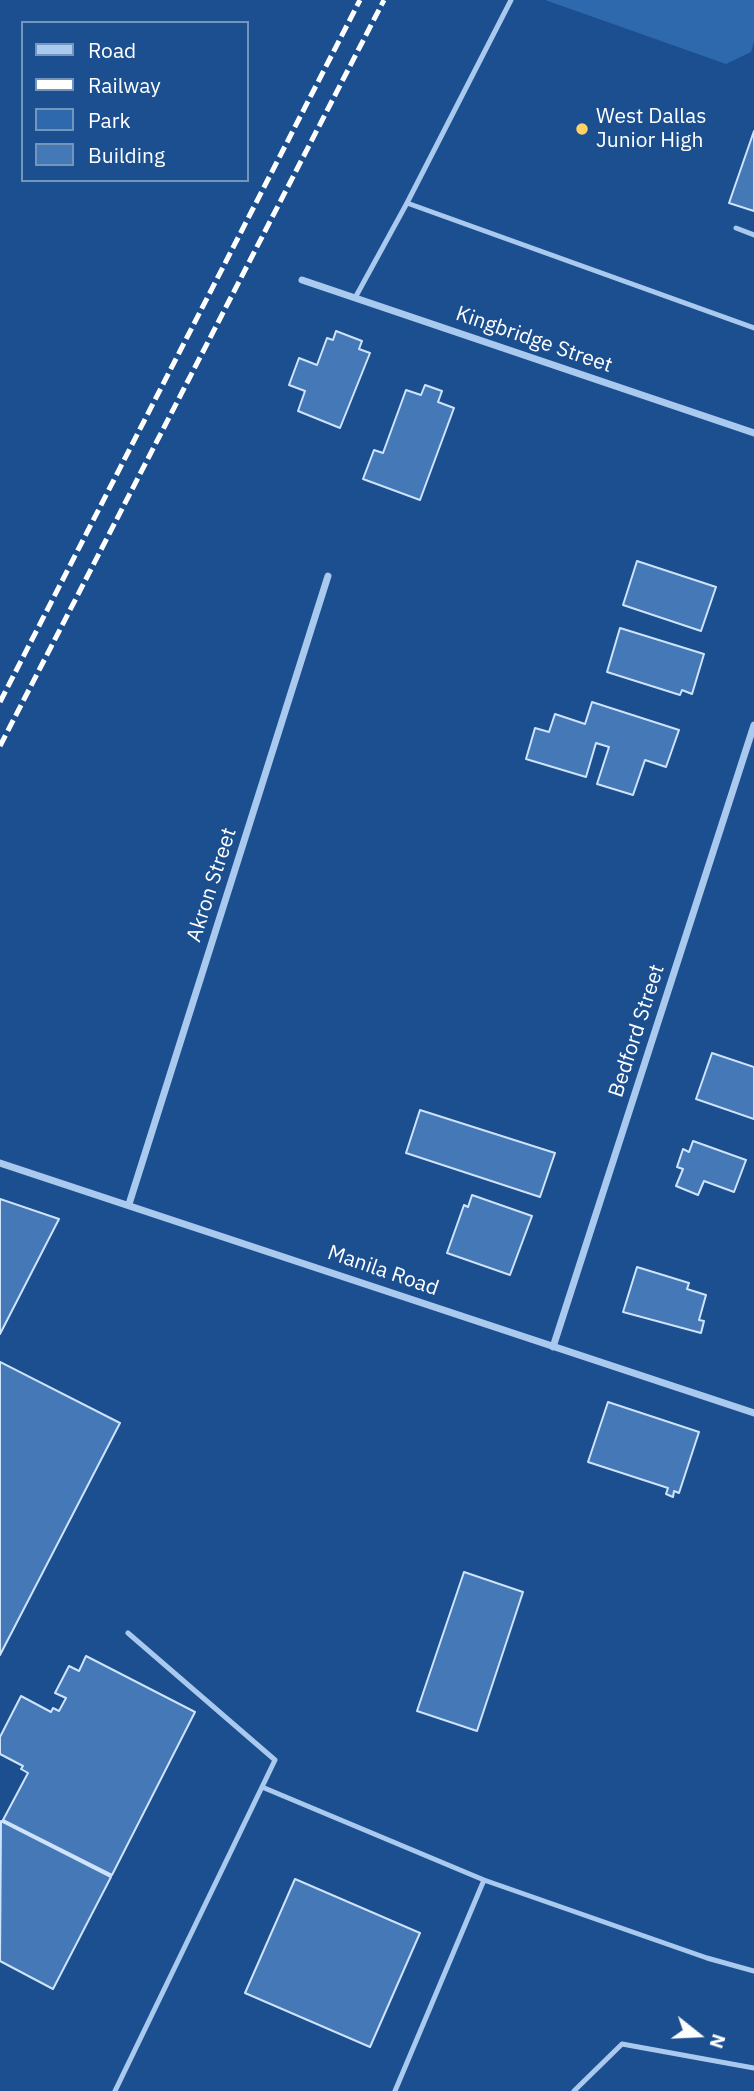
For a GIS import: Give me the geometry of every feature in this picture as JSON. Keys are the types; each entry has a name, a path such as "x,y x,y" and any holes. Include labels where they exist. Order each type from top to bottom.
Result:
{"street":[{"name":"Kingbridge Street","path":"302,280 754,433"},
{"name":"Akron Street","path":"129,1204 328,576"},
{"name":"Bedford Street","path":"553,1347 754,725"},
{"name":"Manila Road","path":"0,1163 754,1413"}],"lane":[{"path":"355,298 511,0"},
{"path":"407,203 754,328"},
{"path":"736,228 754,235"},
{"path":"115,2091 275,1760 128,1633"},
{"path":"262,1787 484,1880 707,1958 754,1971"},
{"path":"395,2091 484,1880"},
{"path":"574,2091 622,2044 754,2068"}],"green space":[{"path":"545,0 754,0 754,42 751,52 726,64"}],"building":[{"path":"754,131 754,211 729,203"},
{"path":"336,331 362,341 359,349 370,353 340,428 298,411 305,391 289,385 299,358 317,365 327,338 333,340"},
{"path":"425,385 442,391 438,402 454,408 420,500 363,479 374,450 383,453 406,390 421,395"},
{"path":"637,561 716,587 701,631 623,605"},
{"path":"620,628 704,654 692,694 682,690 680,695 607,672"},
{"path":"592,702 679,730 666,767 645,760 633,795 597,784 609,747 596,743 586,777 526,759 535,728 549,732 555,714 585,724"},
{"path":"712,1053 754,1067 754,1119 696,1099"},
{"path":"420,1110 555,1153 540,1197 406,1153"},
{"path":"693,1141 746,1160 734,1192 704,1181 698,1195 676,1186 683,1169 677,1167 683,1149 689,1152"},
{"path":"472,1195 532,1216 510,1275 447,1253 464,1205 468,1207"},
{"path":"0,1199 59,1219 0,1334"},
{"path":"637,1267 689,1283 687,1289 706,1295 699,1320 704,1321 701,1333 623,1312"},
{"path":"0,1362 120,1423 0,1655"},
{"path":"608,1402 699,1432 679,1493 674,1491 673,1497 666,1494 668,1488 588,1462"},
{"path":"464,1572 523,1592 477,1731 417,1711"},
{"path":"86,1656 195,1712 112,1875 3,1820 28,1773 21,1769 23,1766 0,1754 0,1737 21,1696 51,1712 53,1708 59,1711 66,1698 55,1693 69,1666 79,1671"},
{"path":"1,1821 111,1877 53,1989 0,1961"},
{"path":"295,1879 420,1933 370,2047 245,1993"}],"railway":[{"path":"0,702 360,0"},
{"path":"0,746 384,0"}],"place":[{"name":"West Dallas Junior High","path":"582,129"}]}
